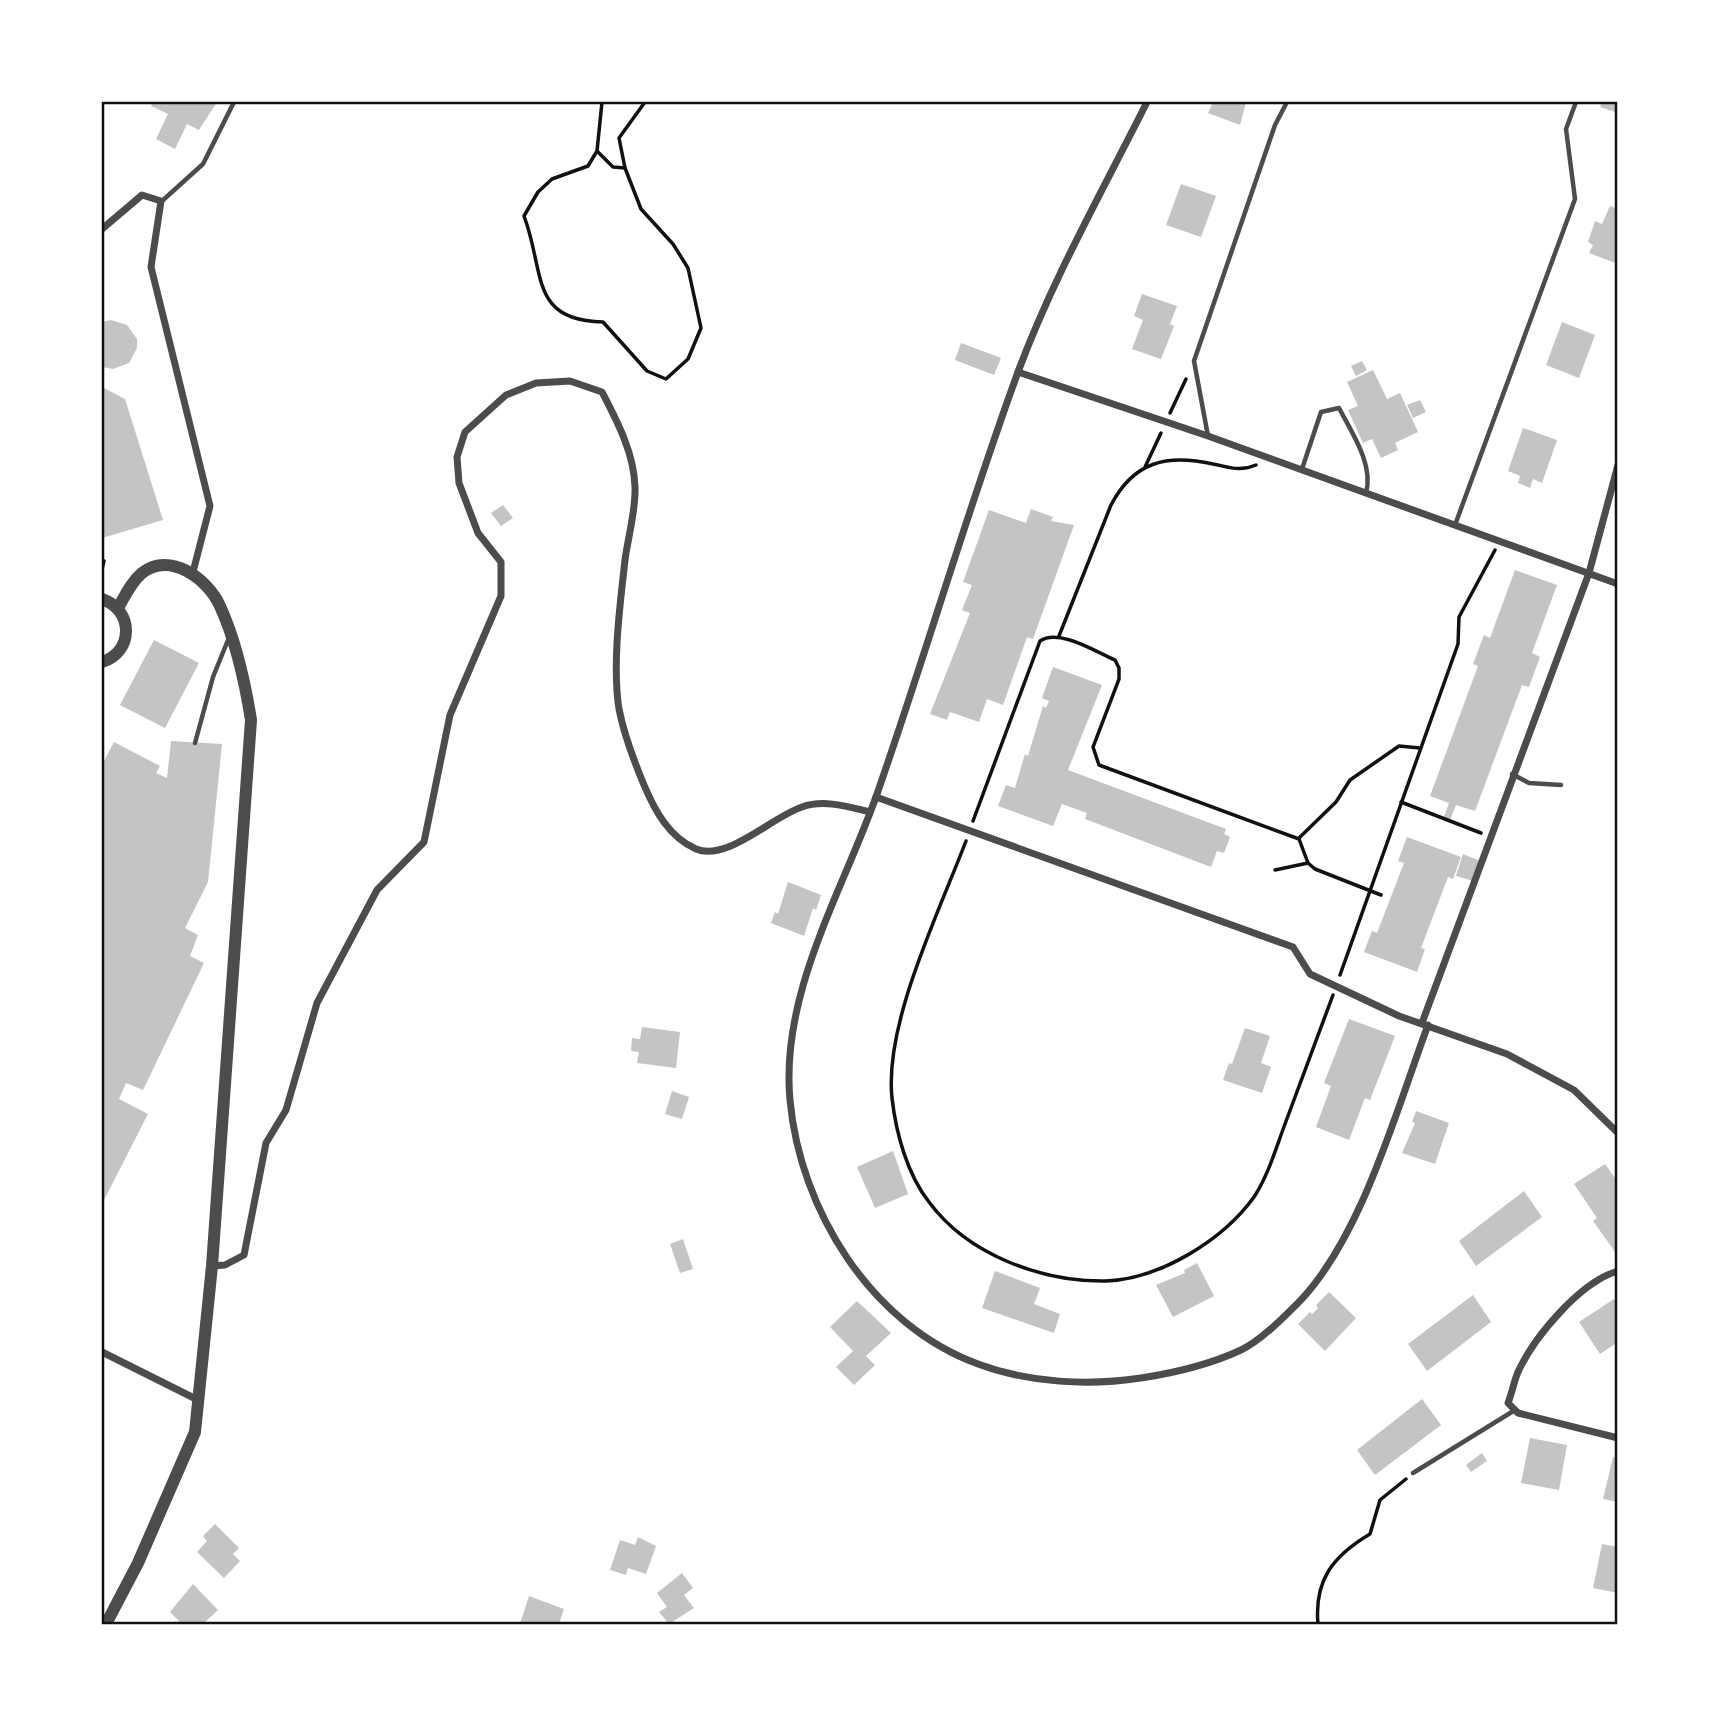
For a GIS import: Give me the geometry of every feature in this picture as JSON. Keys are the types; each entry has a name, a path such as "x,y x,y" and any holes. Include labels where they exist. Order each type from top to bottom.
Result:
{"street":[{"path":"1147,102 1046,302 1018,372 876,797 808,969 793,1031 789,1094 796,1142 811,1192 846,1258 887,1307 920,1332 977,1364 1047,1380 1109,1383 1164,1375 1244,1349 1299,1303 1332,1257 1358,1209 1512,774 1589,573 1618,465"},
{"path":"102,229 142,195 161,201 150,267 210,506 193,572"},
{"path":"1018,372 1208,436 1618,584"},
{"path":"212,1266 236,1261 244,1255 266,1143 286,1110 317,1003 377,890 424,842 450,715 501,596 501,562 478,533 458,483 457,457 465,432 506,395 536,383 570,381 602,392 623,432 635,487 618,615 619,708 652,805 669,830 698,850 721,849 804,806 828,804 870,812"},
{"path":"106,1625 138,1563 195,1432 200,1401 251,720 245,684 220,603 193,572 172,566 156,566 142,572 118,608"},
{"path":"102,599 118,608 124,617 126,637 116,654 104,664"},
{"path":"876,797 1055,864 1293,947 1310,974 1425,1024 1507,1054 1574,1090 1618,1133"},
{"path":"1618,1271 1582,1291 1546,1329 1518,1372 1508,1404 1515,1410 1618,1438"},
{"path":"102,1352 200,1401"}],"lane":[{"path":"161,201 203,164 234,102"},
{"path":"1208,436 1194,361 1275,125 1287,102"},
{"path":"1455,525 1575,199 1566,129 1576,102"},
{"path":"1302,470 1321,412 1339,408 1370,480 1366,493"},
{"path":"195,743 213,677 230,636"},
{"path":"1512,774 1529,783 1561,785"},
{"path":"1413,1473 1515,1410"}],"path":[{"path":"601,102 597,152 588,166 552,179 538,192 524,216 534,243 548,301 565,317 579,322 604,322 647,371 666,379 688,359 701,328 688,268 673,244 640,209 625,167 618,138 645,102"},
{"path":"597,152 613,167 625,167"},
{"path":"1059,637 1111,505 1120,488 1133,474 1151,464 1184,459 1246,469 1261,464 1264,456"},
{"path":"1381,895 1369,890 1315,869 1308,863 1299,839 1099,765 1093,747 1119,679 1119,668 1115,660 1059,637 1047,636 1040,641 899,1026 891,1067 892,1097 899,1134 913,1175 928,1202 975,1244 1027,1269 1074,1279 1108,1281 1142,1274 1181,1258 1231,1222 1254,1196 1271,1160 1336,986 1369,890 1458,644 1459,617 1489,565 1498,541"},
{"path":"102,569 104,561"},
{"path":"1299,839 1336,802 1350,780 1399,746 1420,748"},
{"path":"1401,802 1490,836"},
{"path":"1275,870 1308,863"},
{"path":"1318,1625 1320,1585 1345,1549 1370,1534 1380,1500 1413,1473"}],"building":[{"path":"153,102 217,102 199,130 187,124 175,149 156,139 168,114 151,106"},
{"path":"1213,102 1246,102 1240,125 1208,113"},
{"path":"1602,102 1618,102 1618,113 1600,107"},
{"path":"1181,184 1216,196 1201,237 1166,225"},
{"path":"1610,206 1618,209 1618,264 1589,253 1593,245 1588,242 1595,221 1602,224"},
{"path":"1142,294 1177,306 1170,324 1174,326 1161,359 1132,349 1143,320 1134,316"},
{"path":"111,320 127,325 137,339 137,348 129,363 113,369 102,367 102,322"},
{"path":"1562,322 1595,335 1579,378 1546,365"},
{"path":"961,343 1001,358 994,375 955,360"},
{"path":"1362,361 1367,370 1356,376 1351,366"},
{"path":"1373,370 1387,399 1400,393 1418,432 1395,443 1398,450 1381,458 1372,439 1363,443 1348,410 1358,406 1347,382"},
{"path":"102,387 125,399 163,520 102,538"},
{"path":"1420,400 1426,412 1413,418 1407,405"},
{"path":"1523,428 1557,440 1542,483 1533,479 1530,488 1518,483 1520,476 1508,471"},
{"path":"503,505 513,518 501,526 491,513"},
{"path":"1031,509 1053,517 1051,521 1074,525 1033,639 1027,637 1003,705 987,699 979,722 950,712 947,720 930,714 970,613 962,610 972,585 963,582 989,510 1026,523"},
{"path":"1515,570 1557,585 1532,653 1540,657 1529,687 1522,685 1475,811 1456,805 1450,820 1444,817 1449,803 1430,796 1478,666 1473,664 1484,635 1490,638"},
{"path":"154,640 199,663 165,728 120,705"},
{"path":"1053,667 1102,685 1068,770 1226,829 1224,834 1230,837 1224,853 1217,851 1211,867 1085,819 1087,813 1062,804 1053,826 998,806 1006,785 1015,788 1025,754 1028,756 1043,706 1046,708 1049,701 1042,698"},
{"path":"171,741 222,744 208,882 185,928 198,935 190,956 204,963 143,1090 126,1083 119,1099 148,1114 102,1204 102,765 114,742 160,766 156,773 167,778"},
{"path":"1407,837 1461,857 1453,879 1448,877 1421,948 1425,949 1417,972 1364,952 1372,931 1377,933 1404,863 1398,861"},
{"path":"1463,854 1480,861 1473,881 1456,876"},
{"path":"788,882 821,895 816,910 813,908 804,936 771,923 775,912 778,914"},
{"path":"1349,1019 1395,1036 1370,1100 1365,1098 1349,1140 1316,1127 1331,1086 1324,1083"},
{"path":"642,1027 680,1032 676,1068 637,1063 639,1052 631,1051 632,1038 640,1039"},
{"path":"1245,1028 1270,1036 1261,1063 1271,1067 1262,1093 1223,1080"},
{"path":"672,1091 689,1097 682,1119 665,1114"},
{"path":"1416,1111 1449,1123 1435,1164 1402,1153 1415,1123 1412,1122"},
{"path":"893,1151 908,1194 875,1208 857,1167"},
{"path":"1605,1164 1618,1182 1618,1256 1593,1221 1597,1218 1574,1184"},
{"path":"1524,1191 1542,1217 1476,1266 1459,1241"},
{"path":"683,1239 693,1269 680,1273 670,1244"},
{"path":"1197,1263 1214,1296 1173,1317 1156,1285 1185,1273 1184,1270"},
{"path":"995,1271 1040,1288 1034,1304 1060,1314 1054,1333 982,1308"},
{"path":"1329,1292 1356,1318 1325,1351 1298,1324 1318,1308 1316,1305"},
{"path":"1473,1295 1491,1322 1427,1371 1408,1344"},
{"path":"1614,1299 1618,1304 1618,1342 1600,1354 1579,1322"},
{"path":"857,1301 891,1333 866,1356 875,1365 854,1385 836,1367 853,1351 830,1327"},
{"path":"1422,1399 1441,1425 1375,1475 1357,1450"},
{"path":"1530,1438 1567,1445 1559,1490 1521,1483"},
{"path":"1482,1453 1487,1461 1471,1472 1466,1465"},
{"path":"1613,1457 1618,1458 1618,1502 1603,1499"},
{"path":"215,1524 239,1548 233,1554 240,1561 224,1578 197,1552 207,1541 203,1536"},
{"path":"638,1537 656,1546 646,1574 628,1568 626,1575 610,1570 620,1540 635,1545"},
{"path":"1602,1544 1618,1547 1618,1593 1593,1588"},
{"path":"682,1573 693,1588 684,1595 694,1608 669,1624 659,1612 667,1607 657,1593"},
{"path":"193,1584 218,1610 203,1624 182,1624 170,1612"},
{"path":"529,1596 564,1609 559,1624 520,1624"}]}
